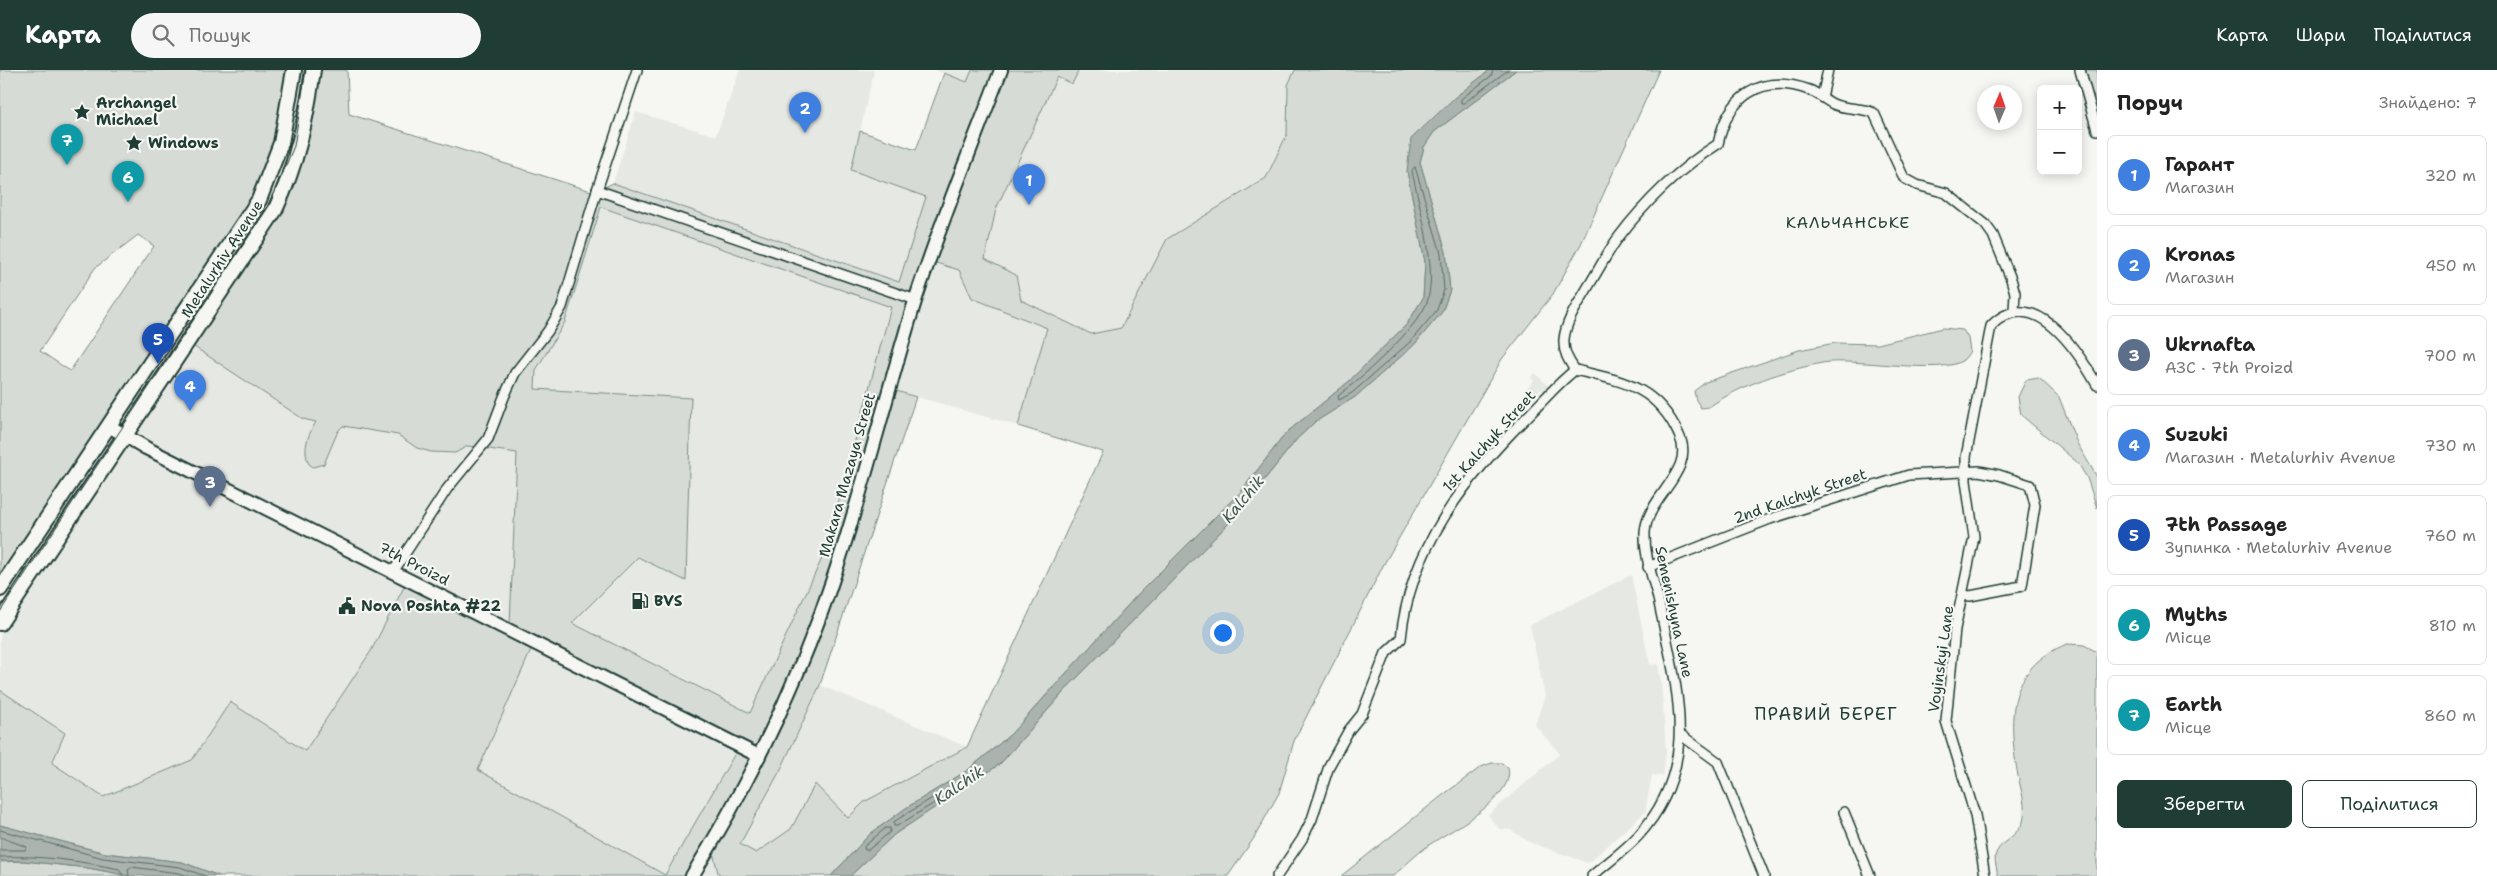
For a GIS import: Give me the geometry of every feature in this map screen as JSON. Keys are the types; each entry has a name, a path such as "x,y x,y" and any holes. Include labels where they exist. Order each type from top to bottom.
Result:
{"main road":[{"name":"Metalurhiv Avenue","path":"0,589 258,200 281,143 294,70"},
{"name":"Metalurhiv Avenue","path":"0,623 275,210 285,190 300,148 313,70"},
{"name":"Makara Mazaya Street","path":"692,876 759,756 794,681 837,569 916,300 941,227 1001,70"},
{"name":"7th Proizd","path":"109,426 125,437 759,756"}],"street":[{"path":"393,572 447,489 488,439 515,373 548,331 562,307 597,190 637,70"},
{"path":"1822,97 1828,70"},
{"path":"2080,70 2097,130"},
{"path":"1576,370 1566,356 1564,340 1566,330 1576,307 1618,239 1634,219 1687,166 1718,144 1722,129 1735,105 1752,89 1768,85 1790,86 1809,90 1841,106 1874,113 1904,178 1917,185 1946,193 1984,224 1997,241 2015,293 2014,311"},
{"path":"597,190 916,300"},
{"path":"1966,471 1968,442 1988,333 1991,326 2001,317 2014,311 2036,316 2058,331 2073,346 2097,385"},
{"name":"Semenishyna Lane","path":"1576,370 1628,382 1648,394 1664,410 1680,436 1683,445 1682,462 1649,514 1646,525 1645,546 1648,567 1656,590 1677,690 1681,735 1672,779 1652,820 1637,837 1592,876"},
{"name":"1st Kalchyk Street","path":"1277,876 1309,825 1329,766 1349,730 1362,714 1386,653 1401,639 1407,597 1454,498 1483,464 1576,370"},
{"name":"2nd Kalchyk Street","path":"1648,567 1733,532 1839,495 1909,475 1966,471 1988,472 2030,485 2035,500 2022,586 1970,596 1963,595"},
{"name":"Voyinskyi Lane","path":"1966,471 1974,531 1955,629 1946,721 1947,732 1975,814 1985,876"},
{"path":"1681,735 1712,756 1722,768 1764,876"},
{"path":"1844,812 1870,876"}],"shaded area":[{"path":"0,70 287,70 275,141 253,197 0,577","holes":["138,235 154,246 70,371 40,351 95,268"]},
{"path":"319,70 347,70 349,114 594,192 613,183 899,282 926,197 851,170 860,131 916,150 944,73 967,82 972,70 998,70 941,217 834,568 759,750 510,625 517,453 468,446 455,453 431,452 417,448 398,435 343,426 338,431 324,464 313,467 309,464 306,448 308,437 316,422 303,419 193,346 290,192 311,127","holes":["601,207 891,307 825,552 750,713 572,623 638,557 686,581 691,398 535,389 536,370 565,322"]},
{"path":"740,70 874,70 851,170 926,196 900,282 613,183 636,112 716,136"},
{"path":"935,70 972,70 968,82"},
{"path":"1006,70 1079,70 1072,84 1057,77 996,209 985,259 1016,275 1021,300 1091,334 1121,328 1167,239 1266,178 1287,134 1288,85 1295,70 1490,70 1453,99 1407,171 1425,262 1423,298 1407,324 1347,383 1286,433 1242,490 1140,592 1011,734 968,770 906,808 870,834 831,876 723,876 718,873 712,848 794,691 893,390 916,397 820,685 782,767 740,844 756,853 791,829 815,784 848,818 864,802 967,747 1103,452 1018,426 1047,328 972,298 959,270 933,262"},
{"path":"1079,70 1295,70 1288,85 1287,134 1266,178 1167,239 1121,328 1091,334 1021,300 1016,275 985,259 996,209 1057,77 1072,84"},
{"path":"1516,70 1659,70 1581,244 1553,294 1502,359 1384,564 1294,741 1279,793 1254,838 1228,876 850,876 895,834 1000,764 1070,685 1233,519 1297,439 1315,422 1355,397 1414,345 1442,312 1450,290 1446,252 1420,162 1424,147 1434,132"},
{"path":"2084,70 2097,70 2097,114"},
{"path":"601,207 891,307 825,552 750,713 572,623 638,557 686,581 691,398 535,390 536,370 565,322"},
{"path":"933,262 959,270 972,298 1047,328 1018,426 893,390"},
{"path":"1943,328 1963,330 1968,338 1970,351 1964,359 1953,364 1937,366 1853,362 1822,363 1763,379 1709,407 1701,408 1696,400 1694,391 1706,382 1799,350 1835,343 1878,344"},
{"path":"193,346 303,419 517,453 510,625 133,435"},
{"path":"1535,373 1549,387 1544,392 1541,389 1534,396 1527,388 1534,381 1531,378"},
{"path":"2039,378 2059,397 2077,443 2097,477 2097,508 2087,478 2078,463 2021,415 2018,397 2026,380"},
{"path":"127,443 406,583 371,651 305,751 230,702 192,760 104,797 52,763 65,733 0,690 0,635"},
{"path":"1631,575 1650,665 1658,664 1661,681 1666,751 1663,776 1652,775 1645,812 1588,863 1529,842 1511,830 1499,829 1488,815 1560,754 1535,725 1545,696 1530,625"},
{"path":"406,583 532,648 478,770 665,875 737,750 754,758 687,876 219,876 182,862 105,853 0,825 0,690 65,733 52,763 103,797 192,760 230,702 305,751 371,651"},
{"path":"2067,644 2084,645 2097,652 2097,876 1998,876 1995,859 1997,852 2017,832 2024,816 2013,735 2013,716 2016,698 2022,682 2032,667 2047,654"},
{"path":"532,648 737,750 666,875 478,770"},
{"path":"820,685 967,747 864,802 848,818 815,784 791,829 756,853 740,844 782,767"},
{"path":"1492,763 1502,763 1508,768 1508,779 1502,791 1479,812 1424,849 1393,876 1341,876 1443,795 1481,767"},
{"path":"712,848 718,873 723,876 696,876"},
{"path":"24,861 88,868 130,876 0,876 0,862"}],"water":[{"name":"Kalchik","path":"1490,70 1516,70 1434,132 1424,147 1420,162 1446,252 1450,290 1442,312 1414,345 1355,397 1315,422 1297,439 1233,519 1070,685 1000,764 895,834 850,876 831,876 870,834 906,808 968,770 1011,734 1140,592 1242,490 1286,433 1347,383 1407,324 1423,298 1425,262 1407,171 1411,139 1453,99"},
{"path":"0,825 105,853 182,862 219,876 130,876 88,868 24,861 0,861"}],"tram line":[{"path":"0,612 269,206 294,146 306,70"}],"place":[{"name":"Archangel Michael","path":"82,112"},
{"name":"Kronas","path":"805,133"},
{"name":"Windows","path":"134,143"},
{"name":"Earth","path":"67,165"},
{"name":"Myths","path":"128,202"},
{"name":"Гарант","path":"1029,205"},
{"name":"7th Passage","path":"158,364"},
{"name":"Suzuki","path":"190,411"},
{"name":"Ukrnafta","path":"210,507"},
{"name":"BVS","path":"640,601"},
{"name":"Nova Poshta #22","path":"347,606"}],"district":[{"name":"КАЛЬЧАНСЬКЕ","path":"1848,222"},
{"name":"ПРАВИЙ БЕРЕГ","path":"1826,714"}]}
